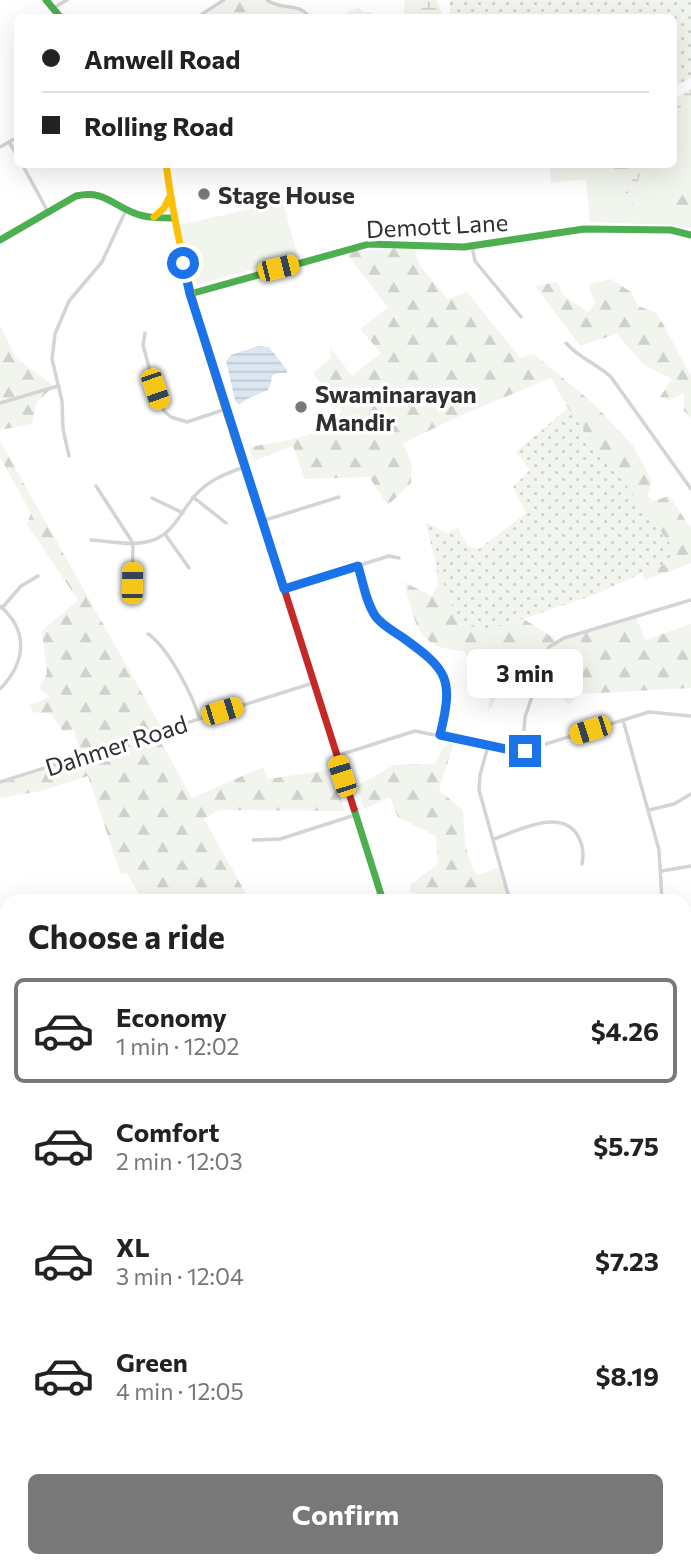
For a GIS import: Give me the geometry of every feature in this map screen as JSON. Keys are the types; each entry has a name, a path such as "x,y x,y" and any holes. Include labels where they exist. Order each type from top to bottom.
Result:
{"main road":[{"path":"46,0 58,14"},
{"path":"167,168 173,218 190,294 381,894"},
{"path":"0,240 76,196 90,193 103,196 137,215 173,218"},
{"path":"154,217 164,208 170,195"},
{"name":"Demott Lane","path":"190,294 369,244 471,246 584,229 656,229 691,235"}],"street":[{"path":"53,8 67,0"},
{"path":"202,14 224,0"},
{"path":"267,0 273,5 301,9 306,14"},
{"path":"0,148 14,140"},
{"path":"9,142 14,150"},
{"path":"24,168 48,212"},
{"path":"69,456 52,351 59,321 69,301 102,262 126,210"},
{"path":"471,246 475,261 521,317"},
{"path":"145,333 143,345 164,411 171,417 187,422 226,409"},
{"path":"566,343 577,355 611,377 691,489"},
{"path":"0,404 58,386"},
{"path":"91,540 144,543 165,534 193,497 214,480 244,467"},
{"path":"96,486 133,543 132,583"},
{"path":"193,497 226,523"},
{"path":"262,521 340,497"},
{"path":"152,498 183,513"},
{"path":"165,534 189,568"},
{"path":"284,589 389,556 399,558"},
{"path":"358,566 376,617 429,656 441,670 448,689 440,735"},
{"path":"0,689 14,672 21,652 16,626 1,607 21,586 38,576"},
{"path":"529,750 524,729 525,717 543,660 552,644 691,600"},
{"path":"148,634 157,640 167,655 195,705 199,718"},
{"name":"Dahmer Road","path":"0,782 313,683"},
{"path":"336,756 407,732 422,731 520,752 649,712 691,716"},
{"path":"623,720 649,810 661,871 662,894"},
{"path":"488,746 479,790 508,894"},
{"path":"649,810 674,804 691,794"},
{"path":"253,840 280,839 355,815"},
{"path":"494,839 546,822 557,822 570,828 579,838 584,851 582,864"},
{"path":"661,871 691,866"}],"green space":[{"path":"228,0 262,0 271,14 207,14"},
{"path":"262,0 272,6 299,10 304,14 271,14"},
{"path":"405,0 437,0 442,14 403,14"},
{"path":"450,0 691,0 691,78 677,85 677,14 450,14"},
{"path":"358,8 372,14 345,14"},
{"path":"691,89 691,105 677,111 677,97"},
{"path":"691,105 691,189 675,196 673,225 590,222 586,179 551,183 550,168 613,168 624,185 630,214 641,168 677,168 677,111"},
{"path":"613,168 641,168 630,216 624,185"},
{"path":"691,189 691,229 673,225 675,196"},
{"path":"283,202 298,257 196,285 179,225"},
{"path":"414,247 420,266 448,299 467,292 520,358 534,354 594,404 633,446 652,481 647,496 653,501 669,496 691,528 691,563 645,580 642,573 671,562 568,408 551,378 403,443 412,465 411,483 388,505 369,477 305,479 293,446 254,461 249,447 287,441 314,433 335,421 342,412 313,373 331,358 330,347 352,376 381,353 360,329 388,307 345,252"},
{"path":"611,279 631,292 638,306 657,313 691,376 691,417 684,411 684,393 669,400 660,397 672,379 643,364 617,334 580,346 535,286 557,282 563,295 588,312 595,303 589,284"},
{"path":"0,325 16,358 54,386 37,402 32,424 0,430"},
{"path":"568,408 675,550 671,562 594,595 489,630 459,624 436,563 425,522 447,533 458,529 467,546 479,549 526,513 513,487 530,470 516,452"},
{"path":"0,441 164,732 157,735 192,798 263,767 268,779 329,770 325,757 330,764 345,811 219,810 204,819 246,894 139,894 127,873 121,875 88,776 41,791 0,798 0,784 82,758 74,729 63,732 51,714 33,712 30,705 50,697 39,688 47,674 42,631 78,600 27,524 31,513 0,457"},
{"path":"436,563 459,624 489,630 524,619 558,641 636,617 645,640 691,624 691,688 581,694 568,704 560,696 562,676 518,661 488,712 493,679 478,674 464,651 448,649 427,639 415,621 404,582 431,596 438,585"},
{"path":"454,743 439,790 463,810 465,844 473,871 479,875 502,867 509,894 418,894 410,891 411,884 438,864 436,836 398,817 390,797 364,809 357,786 394,765 435,764 445,745"}],"shaded area":[{"path":"258,346 269,347 287,373 273,375 268,390 239,405 235,400 226,361 231,355"}],"traffic: fast":[{"path":"46,0 58,14"},
{"path":"0,240 76,196 100,196 139,215 173,218"},
{"path":"190,294 369,244 464,247 584,229 671,230 691,235"},
{"path":"354,809 381,894"}],"traffic: slow":[{"path":"167,168 186,271 199,323 282,582"},
{"path":"154,217 164,208 169,198"}],"traffic: jam":[{"path":"282,582 354,809"}],"place":[{"name":"Stage House","path":"204,194"},
{"name":"Swaminarayan Mandir","path":"301,407"}],"route":[{"path":"183,263 190,294 284,589 358,566 376,617 435,661 446,680 448,689 440,735 525,751"}]}
